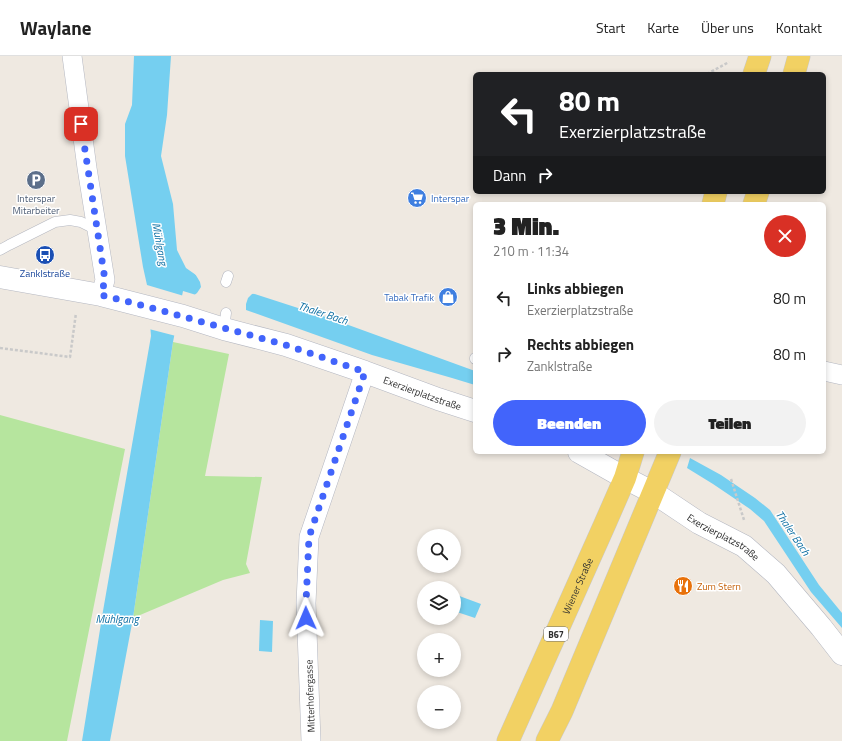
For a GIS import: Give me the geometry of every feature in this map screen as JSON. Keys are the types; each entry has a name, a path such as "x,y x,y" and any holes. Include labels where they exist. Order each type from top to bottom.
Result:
{"main road":[{"path":"755,72 760,56"},
{"path":"795,72 799,56"},
{"name":"Wiener Straße","path":"508,741 625,478 632,454"},
{"path":"547,741 562,711 669,454"}],"street":[{"path":"72,56 96,230 105,280 101,295"},
{"name":"Exerzierplatzstraße","path":"0,276 101,295 183,316 225,321 286,345 438,399 473,409"},
{"path":"826,371 842,375"},
{"name":"Mitterhofergasse","path":"312,741 306,603 309,537 365,372"},
{"name":"Exerzierplatzstraße","path":"583,454 654,493 699,523 744,546 776,574 842,654"}],"lane":[{"path":"0,250 55,222 70,220 81,222 96,230"}],"path":[{"path":"712,72 729,62"},
{"path":"0,348 70,357 76,307"},
{"path":"731,479 742,516"}],"green space":[{"path":"173,342 229,354 205,476 262,477 246,564 250,573 223,580 133,618"},
{"path":"0,415 125,449 67,741 0,741"}],"water":[{"name":"Mühlgang","path":"134,56 171,56 167,115 161,156 173,204 177,250 186,268 196,275 332,319 473,370 473,384 372,355 246,310 183,291 173,342 133,618 110,741 82,741 151,336 147,285 125,156 125,124 132,105"},
{"name":"Thaler Bach","path":"690,458 721,475 770,510 819,585 842,613 842,628 811,592 764,521 750,509 687,468"},
{"path":"461,597 481,604 475,618 461,613"},
{"path":"260,620 273,621 272,652 259,651"}],"pier":[{"path":"194,272 256,293 252,294 248,298 246,304 247,313 193,296 201,287 200,282"},
{"path":"147,285 184,296 176,336 149,329 146,299"}],"place":[{"name":"Interspar Mitarbeiter","path":"36,180"},
{"name":"Interspar","path":"417,198"},
{"name":"Zanklstraße","path":"45,255"},
{"name":"Tabak Trafik","path":"448,297"},
{"name":"Zum Stern","path":"683,586"}],"route":[{"path":"81,124 96,230 105,280 101,295 286,345 365,372 309,537 306,618"}]}
